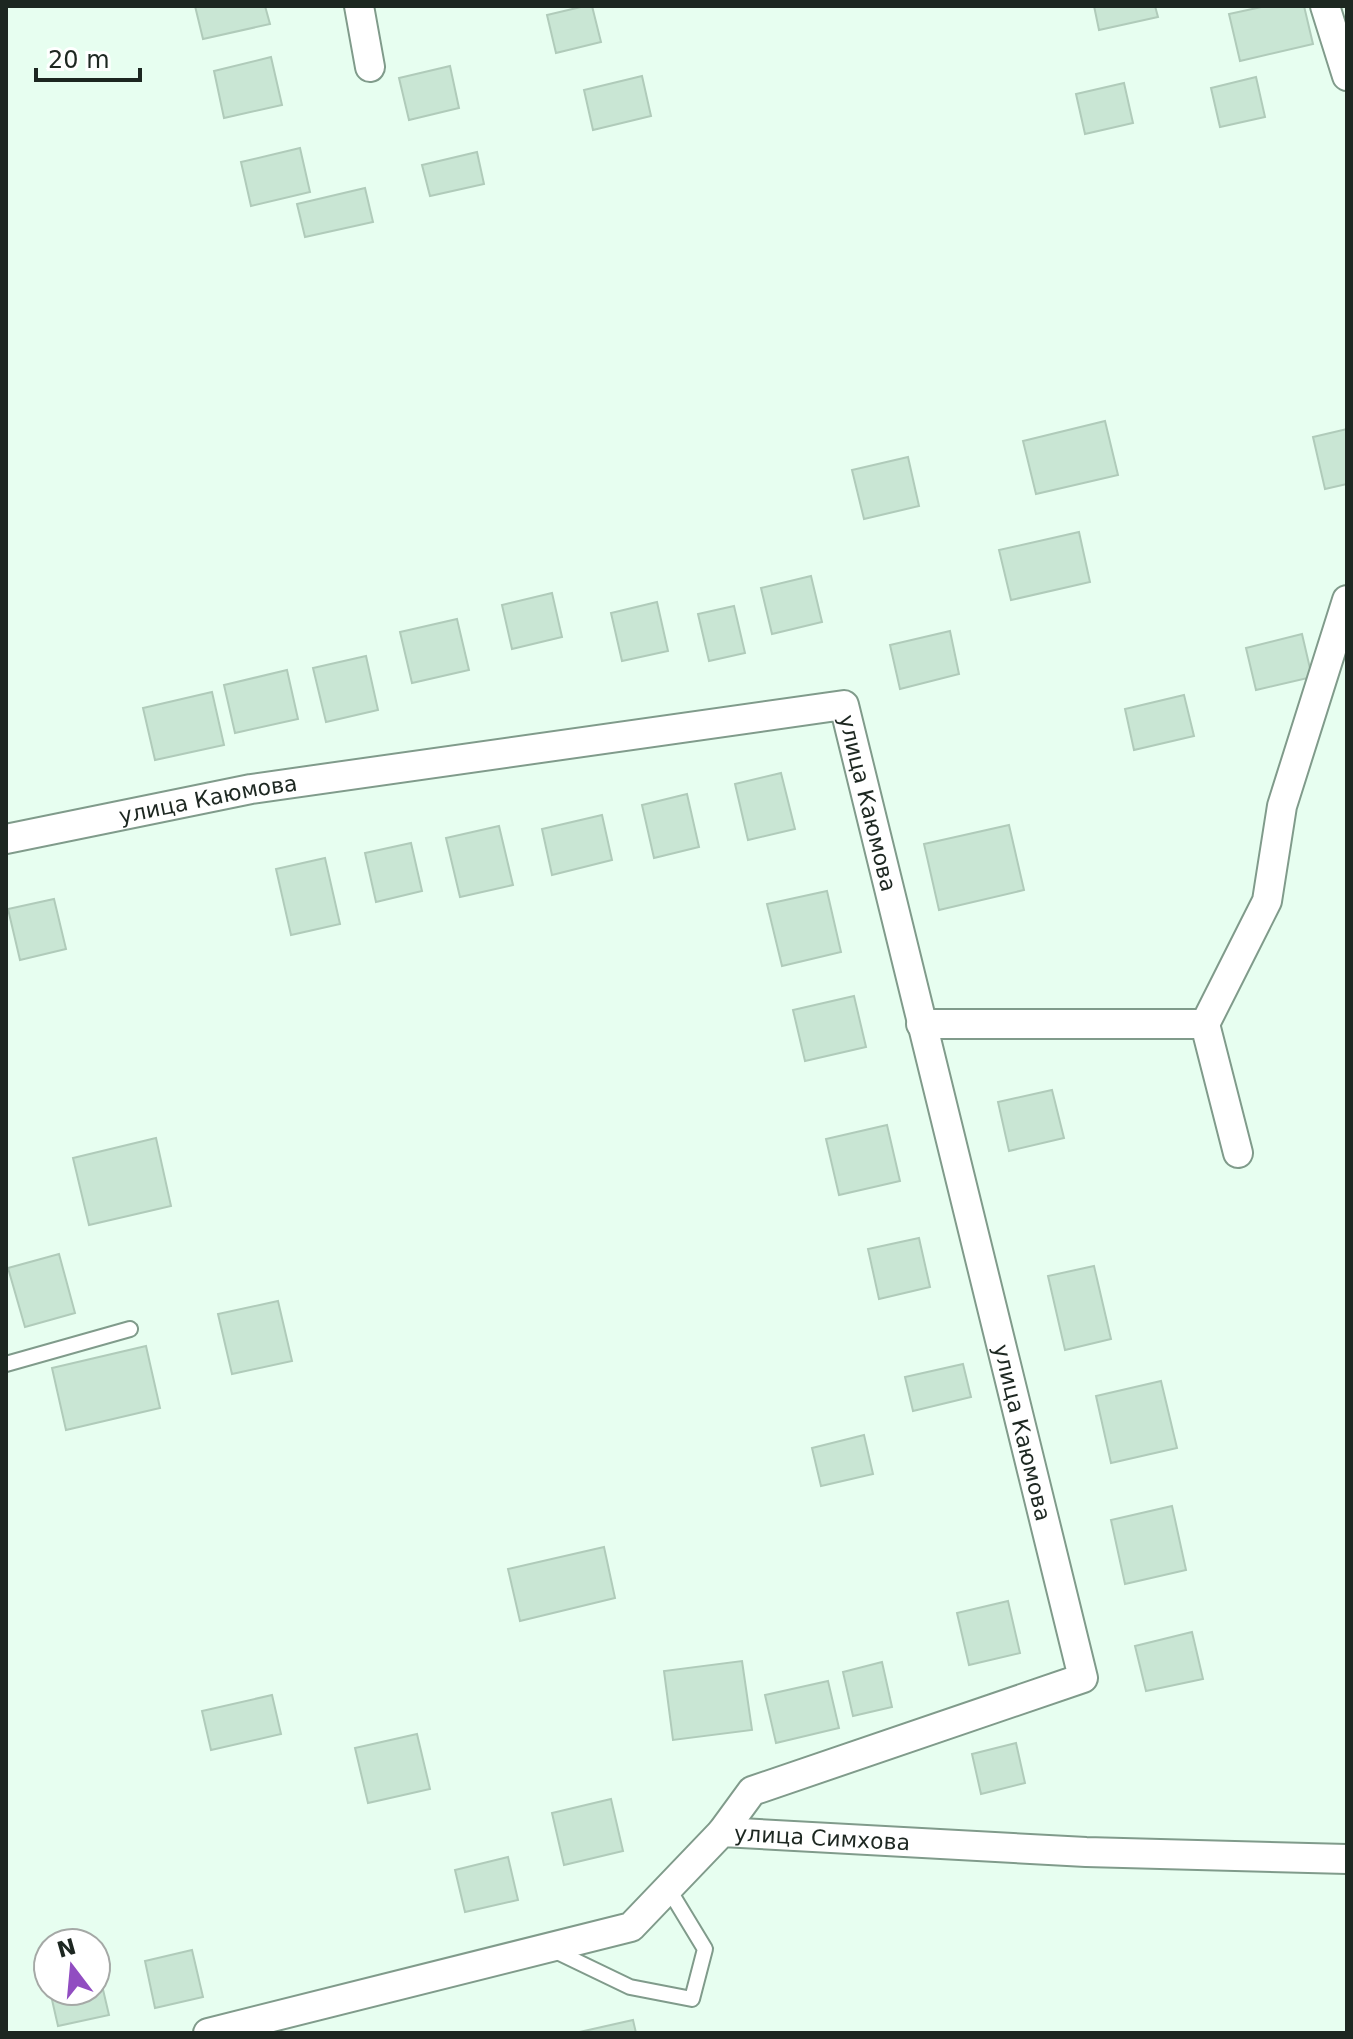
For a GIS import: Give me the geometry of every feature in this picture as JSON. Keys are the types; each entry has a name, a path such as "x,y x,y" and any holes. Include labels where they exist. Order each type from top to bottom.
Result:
{"street":[{"path":"359,6 370,67"},
{"path":"1325,6 1347,76"},
{"path":"1238,1153 1205,1024 1267,901 1282,806 1347,600"},
{"name":"улица Каюмова","path":"6,839 251,789 844,705 1083,1678 752,1791 722,1832"},
{"path":"921,1024 1205,1024"},
{"name":"улица Симхова","path":"208,2033 631,1927 722,1832 1086,1852 1347,1859"}],"lane":[{"path":"6,1364 130,1329"},
{"path":"547,1948 630,1987 692,1999 705,1949 668,1888"}],"building":[{"path":"195,6 265,6 270,24 203,39"},
{"path":"592,6 601,42 556,53 547,15"},
{"path":"1094,6 1155,6 1158,17 1099,30"},
{"path":"1266,6 1304,6 1313,44 1240,61 1229,14"},
{"path":"271,57 282,105 224,118 214,71"},
{"path":"450,66 459,108 409,120 399,78"},
{"path":"642,76 651,116 593,130 584,90"},
{"path":"1256,77 1265,117 1220,127 1211,88"},
{"path":"1124,83 1133,123 1085,134 1076,94"},
{"path":"300,148 310,192 251,206 241,162"},
{"path":"477,152 484,184 430,196 422,165"},
{"path":"365,188 373,222 305,237 297,204"},
{"path":"1105,421 1118,475 1036,494 1023,441"},
{"path":"1347,429 1347,484 1325,489 1313,437"},
{"path":"908,457 919,506 864,519 852,470"},
{"path":"1079,532 1090,582 1011,600 999,550"},
{"path":"811,576 822,622 772,634 761,588"},
{"path":"552,593 562,637 512,649 502,605"},
{"path":"657,602 668,651 622,661 611,613"},
{"path":"734,606 745,653 709,661 698,614"},
{"path":"457,619 469,670 412,683 400,632"},
{"path":"950,631 959,674 900,689 890,645"},
{"path":"1302,634 1312,677 1256,690 1246,648"},
{"path":"366,656 378,710 326,722 313,668"},
{"path":"287,670 298,719 235,733 224,685"},
{"path":"212,692 224,745 155,760 143,708"},
{"path":"1184,695 1194,736 1134,750 1125,709"},
{"path":"781,773 795,829 748,840 735,784"},
{"path":"687,794 699,847 654,858 642,805"},
{"path":"602,815 612,860 552,875 542,829"},
{"path":"1009,825 1024,890 939,910 924,844"},
{"path":"499,826 513,885 460,897 446,838"},
{"path":"411,843 422,891 376,902 365,853"},
{"path":"325,858 340,924 291,935 276,869"},
{"path":"827,891 841,952 782,966 767,904"},
{"path":"54,899 66,949 20,960 8,909"},
{"path":"854,996 866,1047 805,1061 793,1010"},
{"path":"1052,1090 1064,1138 1009,1151 998,1102"},
{"path":"887,1125 900,1181 839,1195 826,1139"},
{"path":"156,1138 171,1206 89,1225 73,1158"},
{"path":"919,1238 930,1287 879,1299 868,1249"},
{"path":"59,1254 75,1313 25,1327 8,1268"},
{"path":"1094,1266 1111,1339 1065,1350 1048,1276"},
{"path":"278,1301 292,1361 232,1374 218,1314"},
{"path":"146,1346 160,1408 66,1430 52,1368"},
{"path":"963,1364 971,1397 913,1411 905,1377"},
{"path":"1161,1381 1177,1448 1111,1463 1096,1396"},
{"path":"864,1435 873,1474 821,1486 812,1448"},
{"path":"1172,1506 1186,1570 1125,1584 1111,1520"},
{"path":"604,1547 615,1598 520,1621 508,1569"},
{"path":"1008,1601 1020,1653 969,1665 957,1613"},
{"path":"1192,1632 1203,1679 1146,1691 1135,1646"},
{"path":"742,1661 752,1730 673,1740 664,1671"},
{"path":"882,1662 892,1707 853,1716 843,1672"},
{"path":"828,1681 839,1728 776,1743 765,1695"},
{"path":"272,1695 281,1734 211,1750 202,1711"},
{"path":"417,1734 430,1789 368,1803 355,1748"},
{"path":"1016,1743 1025,1783 981,1794 972,1754"},
{"path":"611,1799 623,1851 564,1865 552,1813"},
{"path":"508,1857 518,1900 465,1912 455,1870"},
{"path":"192,1950 203,1997 155,2008 145,1961"},
{"path":"54,2007 107,2007 109,2015 58,2026"},
{"path":"633,2020 636,2033 575,2033"}]}
